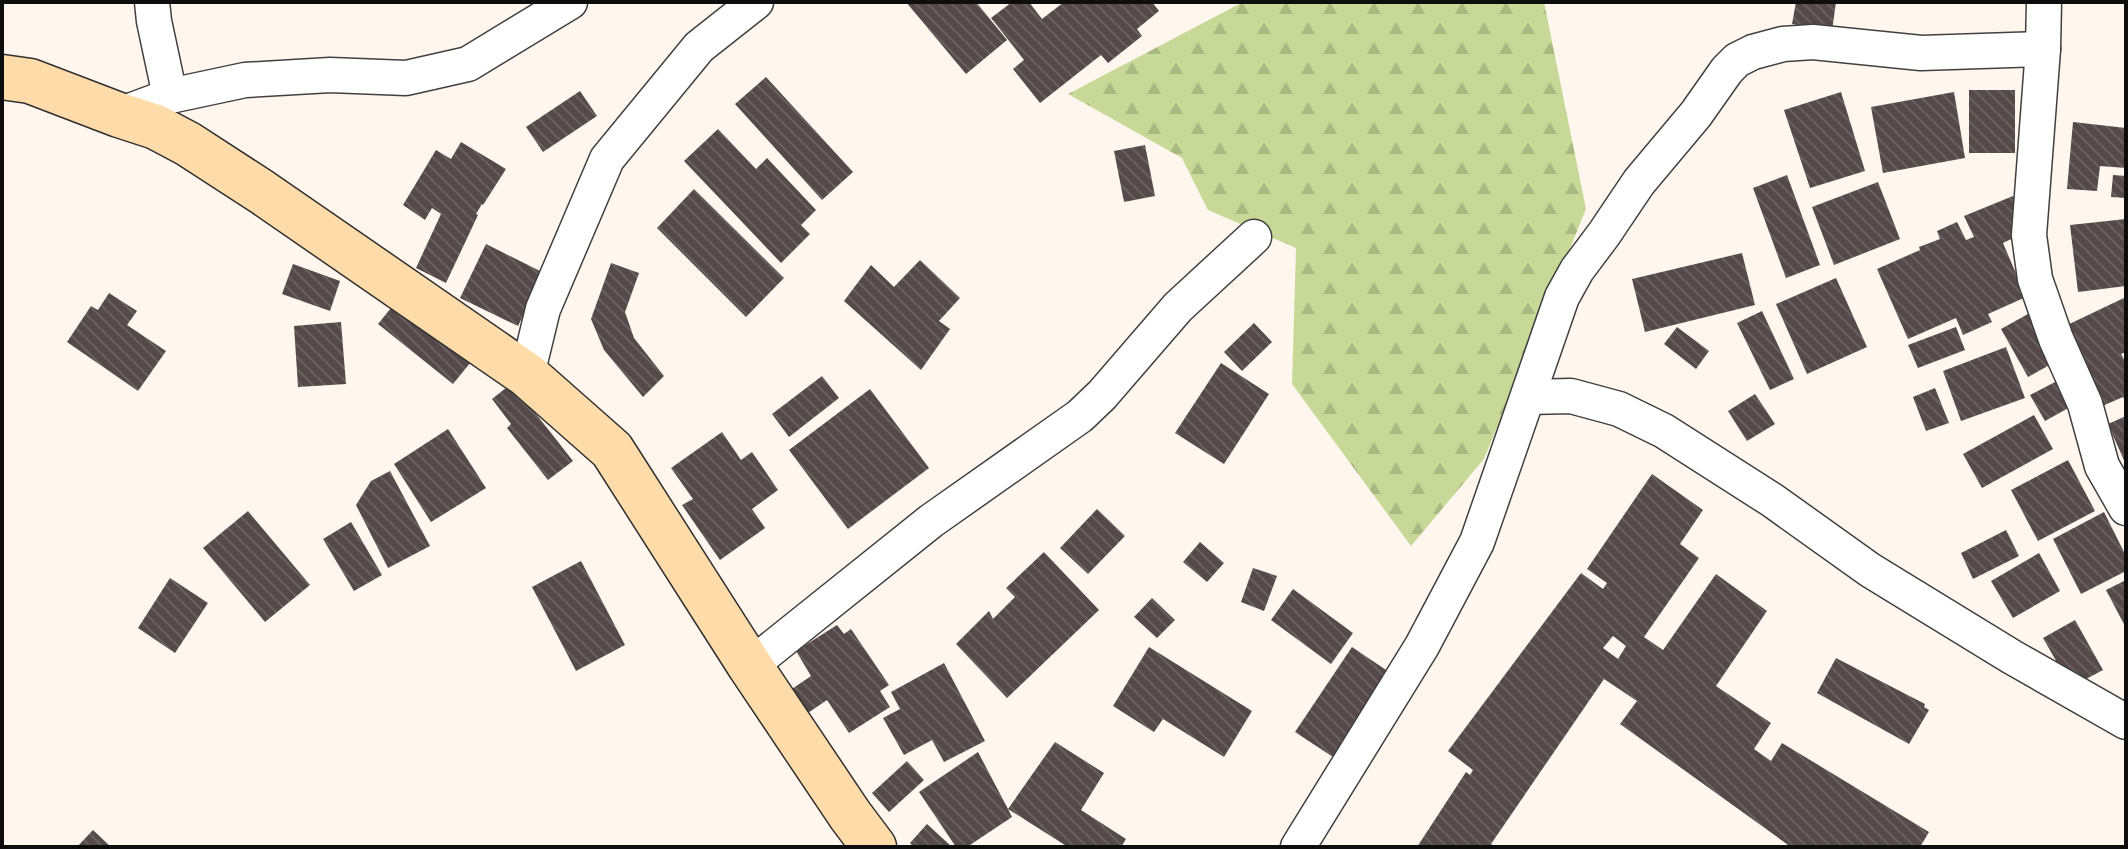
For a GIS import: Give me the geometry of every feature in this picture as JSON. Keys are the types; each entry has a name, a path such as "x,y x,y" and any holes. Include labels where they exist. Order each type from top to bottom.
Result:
{"street":[{"path":"152,2 170,96"},
{"path":"119,115 170,96 245,80 330,75 406,78 468,64 570,2"},
{"path":"527,375 543,309 607,159 699,47 756,2"},
{"path":"2044,2 2030,255 2056,339 2085,404 2102,466 2126,508"},
{"path":"1298,847 1422,646 1477,542 1562,297 1577,270 1639,182 1696,114 1727,70 1737,60 1753,52 1783,44 1813,42 1921,53 2043,49"},
{"path":"2,77 30,81 156,127 188,144 527,375 612,450 750,666 874,847"},
{"path":"750,666 931,521 1080,416 1178,307 1254,237"},
{"path":"1528,397 1571,396 1619,409 1664,431 1772,500 1870,570 2036,672 2126,722"}],"green space":[{"path":"1243,2 1544,2 1586,209 1484,459 1411,546 1292,384 1296,248 1208,210 1182,158 1068,94"}],"building":[{"path":"906,2 976,2 1007,40 966,74"},
{"path":"1012,2 1029,2 1042,19 1064,2 1152,2 1159,11 1137,29 1142,36 1108,63 1101,55 1040,103 1013,69 1024,60 991,18"},
{"path":"1796,2 1836,2 1832,31 1792,24"},
{"path":"766,77 853,172 822,200 735,104"},
{"path":"1969,90 2015,90 2015,153 1969,153"},
{"path":"580,91 597,116 543,152 526,127"},
{"path":"1841,92 1865,171 1810,188 1784,110"},
{"path":"1954,92 1965,158 1883,173 1871,107"},
{"path":"2073,122 2126,128 2126,168 2100,166 2097,191 2067,189"},
{"path":"718,129 756,169 767,158 816,210 801,225 810,234 781,263 684,161"},
{"path":"461,142 506,169 476,214 446,283 416,268 441,214 432,208 425,220 403,205 436,150 451,159"},
{"path":"1145,145 1155,196 1124,202 1114,151"},
{"path":"1787,175 1820,265 1786,278 1753,188"},
{"path":"2113,175 2126,176 2126,198 2111,197"},
{"path":"1878,182 1900,239 1834,265 1812,207"},
{"path":"694,189 784,278 746,317 657,228"},
{"path":"2013,196 2028,231 2003,243 2026,297 1988,314 1992,322 1963,335 1956,318 1908,339 1877,269 1940,239 1937,231 1957,222 1966,240 1974,237 1964,216"},
{"path":"2126,219 2126,286 2078,292 2070,225"},
{"path":"486,244 544,273 518,326 460,298"},
{"path":"1742,253 1755,305 1645,332 1632,279"},
{"path":"920,260 960,298 939,321 950,329 921,370 844,301 871,265 894,287"},
{"path":"611,263 639,273 625,312 634,338 664,376 643,397 604,350 591,319"},
{"path":"293,264 340,281 330,311 282,294"},
{"path":"1836,278 1867,347 1807,374 1776,304"},
{"path":"109,293 137,311 127,325 166,351 138,391 67,342 91,306 98,310"},
{"path":"400,297 475,357 453,384 378,324"},
{"path":"2126,297 2126,352 2121,354 2126,363 2126,402 2123,397 2100,407 2063,327"},
{"path":"1762,311 1794,379 1770,390 1737,323"},
{"path":"2028,314 2055,362 2028,377 2001,329"},
{"path":"341,322 346,384 298,387 294,326"},
{"path":"1254,323 1272,342 1242,371 1224,352"},
{"path":"1677,327 1709,351 1696,369 1664,344"},
{"path":"1956,327 1965,350 1918,368 1908,345"},
{"path":"2006,347 2025,398 1961,421 1943,371"},
{"path":"1221,363 1269,394 1224,464 1175,433"},
{"path":"822,376 839,398 789,437 772,414"},
{"path":"520,377 541,404 533,410 573,461 548,480 507,428 511,424 492,399"},
{"path":"2057,381 2072,406 2045,421 2030,395"},
{"path":"1935,388 1949,423 1926,431 1913,397"},
{"path":"870,389 929,468 848,529 789,450"},
{"path":"1755,394 1775,424 1747,441 1728,411"},
{"path":"2034,415 2053,449 1982,488 1963,454"},
{"path":"2126,416 2126,465 2108,424"},
{"path":"448,429 486,488 431,522 394,464"},
{"path":"722,432 741,460 752,452 778,490 752,509 765,528 720,560 682,505 693,499 671,468"},
{"path":"2068,460 2095,511 2038,541 2011,490"},
{"path":"390,471 430,546 388,568 356,505 371,481"},
{"path":"1652,474 1703,510 1680,544 1699,558 1644,637 1663,650 1716,574 1767,611 1716,686 1771,723 1754,749 1771,761 1782,743 1929,832 1920,847 1791,847 1620,724 1637,701 1604,679 1491,844 1496,847 1417,847 1466,772 1470,775 1473,770 1448,751 1581,573 1603,589 1607,583 1587,569","holes":["1613,636 1626,646 1618,659 1603,648"]},
{"path":"1097,509 1125,536 1088,574 1060,548"},
{"path":"248,511 310,585 265,622 203,548"},
{"path":"2104,512 2126,556 2126,571 2081,594 2053,539"},
{"path":"351,522 382,575 354,591 323,539"},
{"path":"2006,530 2019,556 1973,579 1961,553"},
{"path":"1200,542 1224,563 1207,582 1183,562"},
{"path":"1044,552 1099,610 1007,698 956,644 989,611 993,619 1015,597 1006,588"},
{"path":"2039,553 2060,591 2013,618 1991,581"},
{"path":"581,561 625,645 576,671 532,587"},
{"path":"1253,568 1277,576 1264,611 1241,602"},
{"path":"170,578 208,603 175,653 138,628"},
{"path":"2126,580 2126,628 2106,590"},
{"path":"1293,589 1353,633 1331,664 1271,620"},
{"path":"1152,598 1175,620 1157,638 1134,617"},
{"path":"2075,620 2103,670 2071,687 2043,638"},
{"path":"837,625 844,634 851,629 889,685 880,691 890,707 849,733 827,700 802,717 786,693 811,676 796,651"},
{"path":"1149,647 1252,711 1224,757 1163,719 1154,732 1113,706"},
{"path":"1352,647 1392,674 1336,759 1295,732"},
{"path":"1836,658 1925,704 1924,707 1929,710 1909,744 1817,693"},
{"path":"944,663 985,741 944,762 932,740 904,755 883,718 900,709 891,692"},
{"path":"1055,742 1104,773 1081,810 1126,839 1121,847 1068,847 1008,809"},
{"path":"978,752 1012,817 967,847 956,847 919,792"},
{"path":"907,761 924,780 889,812 872,793"},
{"path":"927,824 952,847 914,847 910,843"},
{"path":"93,830 111,847 77,847"}]}
